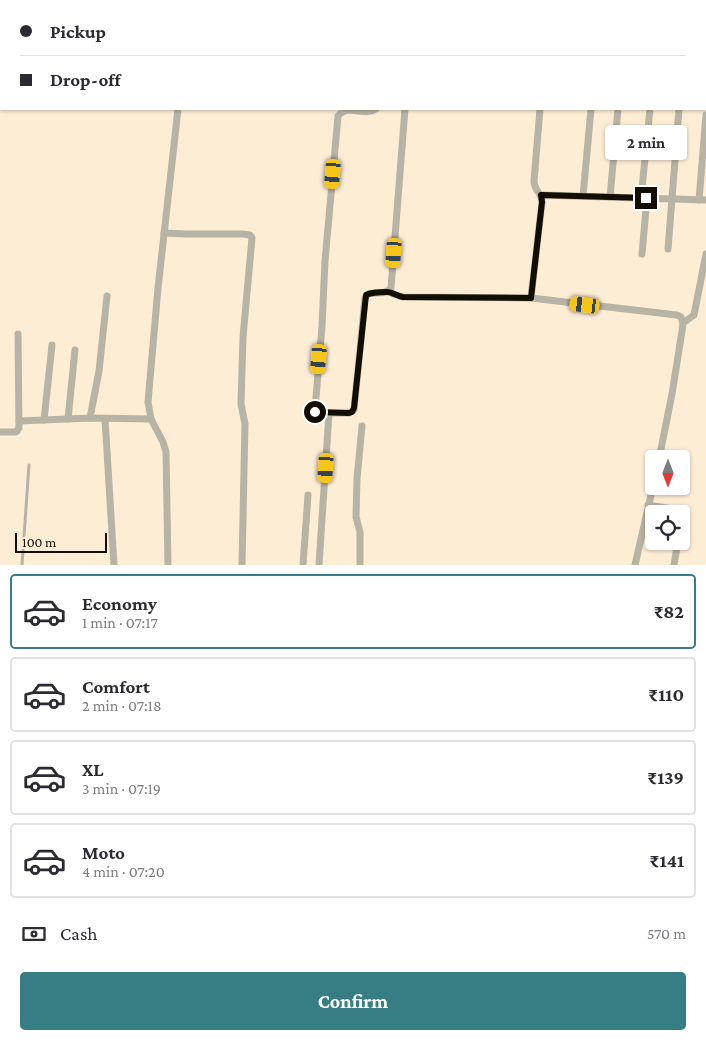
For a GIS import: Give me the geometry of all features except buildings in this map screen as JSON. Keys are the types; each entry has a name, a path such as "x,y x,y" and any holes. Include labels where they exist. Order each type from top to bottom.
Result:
{"street":[{"path":"168,565 166,452 151,419 148,402 178,110"},
{"path":"343,110 338,116 325,261 316,412 349,413 354,410 366,295 389,291 403,297 531,298 681,317 683,324 661,450"},
{"path":"348,110 369,112 374,110"},
{"path":"389,291 391,288 405,110"},
{"path":"531,298 542,202 541,195 535,189 534,181 540,110"},
{"path":"583,196 591,110"},
{"path":"610,197 618,110"},
{"path":"642,254 650,110"},
{"path":"668,249 679,110"},
{"path":"541,195 702,200 706,115"},
{"path":"164,233 243,234 250,235 252,238 243,337 241,404 245,424 242,565"},
{"path":"683,324 694,315 706,254"},
{"path":"90,418 99,371 107,296"},
{"path":"0,432 17,431 19,428 18,334"},
{"path":"44,420 52,345"},
{"path":"68,419 75,350"},
{"path":"319,565 329,413"},
{"path":"19,421 90,418 151,419"},
{"path":"105,419 114,565"},
{"path":"360,565 360,532 356,517 357,479 362,426"},
{"path":"303,565 308,495"},
{"path":"648,505 651,495"},
{"path":"635,565 645,519"},
{"path":"674,565 676,550"}],"lane":[{"path":"22,565 29,465"}],"route":[{"path":"315,412 349,413 354,410 366,295 389,291 403,297 531,298 542,202 541,195 646,198"}]}
